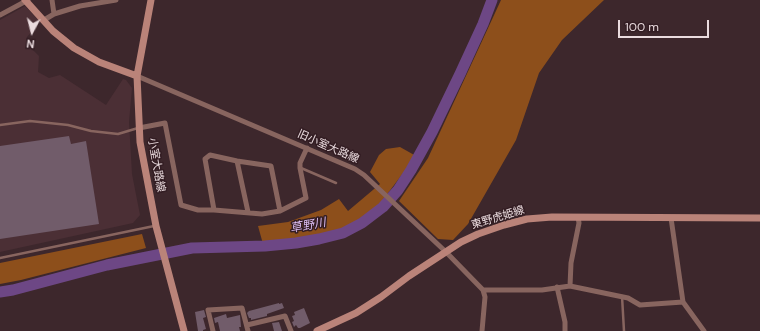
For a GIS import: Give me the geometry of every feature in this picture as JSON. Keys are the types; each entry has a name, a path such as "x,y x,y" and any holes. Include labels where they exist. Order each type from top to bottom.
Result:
{"main road":[{"name":"小室大路線","path":"151,0 138,76 138,128 145,172 157,227 184,331"},
{"path":"26,1 53,31 74,48 99,62 138,76"},
{"name":"東野虎姫線","path":"317,331 362,309 461,242 478,234 527,219 578,217 760,218"}],"street":[{"path":"52,0 54,14"},
{"path":"44,20 54,14 80,6 116,0"},
{"path":"0,15 26,1"},
{"name":"旧小室大路線","path":"138,76 355,169 446,252 483,290"},
{"path":"138,128 165,123 181,205 198,210 262,214 280,211 306,198 300,163 307,148"},
{"path":"214,210 205,159 210,155 271,166 280,211"},
{"path":"237,161 248,212"},
{"path":"570,286 571,263 579,223 578,217"},
{"path":"671,218 683,302 704,331"},
{"path":"482,331 485,297 483,290 542,290 570,286 622,296 640,305 683,302"},
{"path":"557,287 565,322 565,331"},
{"path":"213,331 208,310 242,308 248,331"},
{"path":"247,325 285,316 291,331"}],"lane":[{"path":"0,125 30,121 68,124 91,131 118,134 138,128"},
{"path":"300,168 336,184"},
{"path":"0,258 157,227"},
{"path":"622,296 624,331"}],"shaded area":[{"path":"501,0 604,0 562,40 539,73 516,140 468,224 453,240 438,239 399,201 428,158"},
{"path":"25,6 40,22 27,37 26,43 39,56 38,72 49,78 60,75 106,105 123,79 126,80 132,88 129,122 132,174 140,215 133,223 0,252 0,20"},
{"path":"400,147 416,156 379,205 348,227 313,238 263,244 258,226 288,222 321,210 339,199 348,211 380,184 370,172 379,155 386,149"},
{"path":"142,234 146,248 0,284 0,263"}],"building":[{"path":"69,136 71,144 86,141 99,224 0,239 0,146"},
{"path":"282,303 284,308 267,314 267,316 251,320 251,318 249,318 247,313 249,311"},
{"path":"304,308 310,323 300,328 296,325 294,327 292,316 295,315 294,312"},
{"path":"204,310 206,317 203,318 206,329 203,331 198,331 195,312"},
{"path":"226,314 227,318 240,315 240,331 220,331 218,322 215,323 214,318"},
{"path":"279,322 282,331 274,331 272,323"}],"waterway":[{"name":"草野川","path":"0,292 13,290 107,265 192,248 265,246 319,239 343,233 362,223 383,207 398,190 411,170 432,132 460,74 483,24 492,0"}]}
